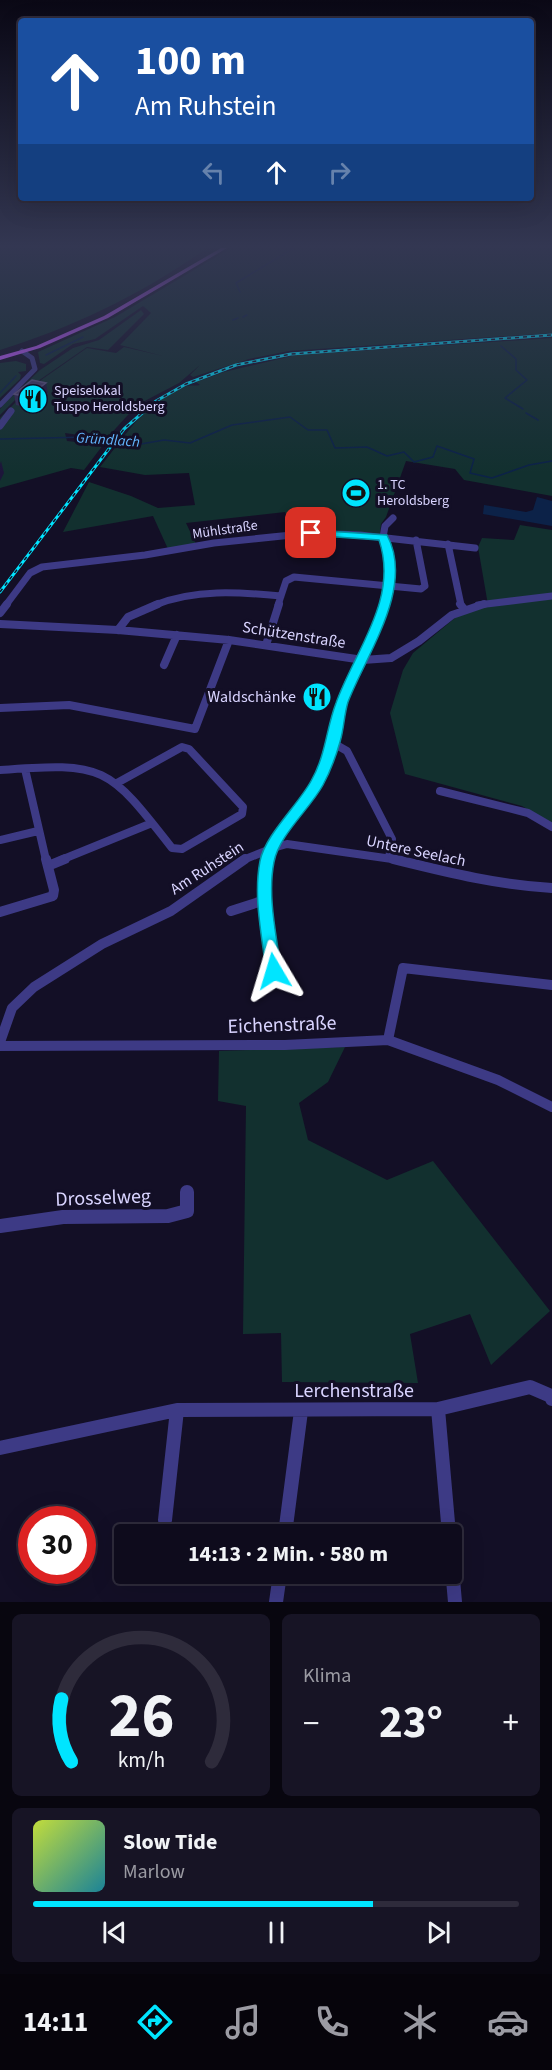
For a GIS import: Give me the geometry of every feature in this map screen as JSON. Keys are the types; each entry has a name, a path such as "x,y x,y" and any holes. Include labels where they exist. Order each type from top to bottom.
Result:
{"main road":[{"path":"0,359 92,323"},
{"path":"0,359 30,361 38,346"}],"street":[{"path":"0,405 32,373 30,361 19,352"},
{"path":"0,426 11,411"},
{"path":"274,971 265,900 267,860 317,783 333,743 342,703 363,660 390,586 389,554 383,537 386,526 393,518"},
{"name":"Mühlstraße","path":"0,613 30,573 42,567 277,535 311,533 383,537 476,548"},
{"path":"266,645 286,581 294,577 421,589 425,586 416,540"},
{"path":"448,544 459,603 464,609"},
{"path":"118,630 127,618 141,611 173,598 201,592 225,591 281,596"},
{"name":"Schützenstraße","path":"0,624 118,630 229,640 363,660 391,658 464,609 552,596"},
{"path":"164,665 177,635"},
{"path":"0,708 69,705 195,729 229,640"},
{"path":"333,743 347,752 392,839 389,858"},
{"path":"0,770 77,767 99,772 117,783 172,848 182,849 242,814 243,807 189,749 182,747 117,783"},
{"path":"0,912 53,896 54,890 38,831 25,769"},
{"path":"440,791 528,813 552,826"},
{"path":"48,866 152,823"},
{"path":"0,840 38,831"},
{"name":"Untere Seelach","path":"273,848 286,844 389,858 473,879 517,886 552,888"},
{"name":"Am Ruhstein","path":"0,1044 12,1008 34,987 102,944 171,910 248,857 273,848"},
{"path":"231,912 265,900"},
{"path":"388,1040 402,968 552,985"},
{"name":"Eichenstraße","path":"0,1044 285,1045 388,1040 498,1080 552,1107"},
{"name":"Drosselweg","path":"0,1226 63,1217 168,1216 187,1211 187,1192"},
{"name":"Lerchenstraße","path":"0,1448 177,1410 438,1409 530,1387 551,1396 552,1399"},
{"path":"438,1409 447,1524"},
{"path":"165,1520 177,1410"},
{"path":"286,1524 301,1411"},
{"path":"276,1602 279,1584"},
{"path":"453,1584 454,1602"}],"green space":[{"path":"0,323 73,323 55,331 0,350"},
{"path":"102,323 119,323 95,339 73,344 44,364 40,363 38,352"},
{"path":"123,323 135,323 108,350 87,347 25,390 0,415 0,409 5,403 40,370 73,348 99,340"},
{"path":"142,323 552,323 552,333 289,351 249,359 193,377 190,375 200,365 179,383 137,405 106,439 65,433 67,441 103,445 84,470 71,468 0,488 0,418 31,387 87,348 116,353 124,347 163,356 120,345"},
{"path":"552,338 552,496 464,480 455,469 406,461 386,517 381,524 380,534 292,532 285,512 186,523 196,544 168,549 153,516 63,532 89,482 158,508 195,505 189,473 145,475 100,467 137,420 159,400 187,386 200,385 196,382 224,372 296,355"},
{"path":"16,361 26,364 26,371 18,372 21,375 20,379 0,398 0,363"},
{"path":"520,525 552,530 552,823 522,806 405,774 390,713 403,670 413,653 462,612 488,605 478,547 482,538 514,540"},
{"path":"345,1047 328,1082 299,1103 308,1140 387,1180 433,1161 550,1311 491,1365 470,1314 410,1334 418,1383 282,1382 281,1333 243,1334 246,1106 218,1101 219,1051"}],"water":[{"path":"537,497 552,501 552,526 483,514 484,505 526,512 533,510"}],"building":[{"path":"32,380 46,383 27,397 14,394"}],"waterway":[{"path":"46,355 83,337"},
{"path":"501,346 516,359 516,370 527,380 505,398 523,409"},
{"path":"0,393 16,376"},
{"path":"526,413 538,420"},
{"name":"Gründlach","path":"0,439 89,437 141,444 164,440 190,443 232,425 290,417 308,430 327,430 335,448 367,447 387,456 404,452 414,462 433,457 437,446 474,459 470,473 492,478 529,465 552,461"}],"railway":[{"path":"0,592 124,429 156,401 186,384 236,365 291,354 552,335"}],"place":[{"name":"Speiselokal Tuspo Heroldsberg","path":"33,399"},
{"name":"1. TC Heroldsberg","path":"356,493"},
{"name":"Waldschänke","path":"317,697"}],"route":[{"path":"274,971 265,900 267,860 282,832 317,783 333,743 342,703 366,654 390,586 389,554 383,537 311,533"}]}
